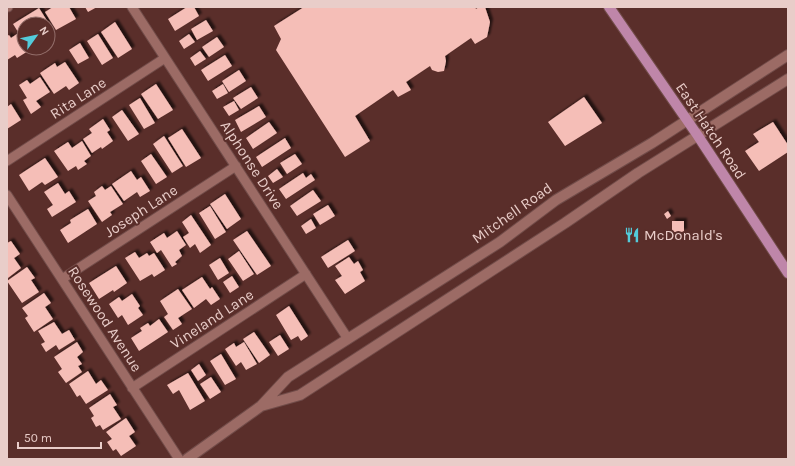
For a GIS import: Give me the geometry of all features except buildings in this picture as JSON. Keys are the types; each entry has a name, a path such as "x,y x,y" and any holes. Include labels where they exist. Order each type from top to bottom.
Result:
{"main road":[{"name":"East Hatch Road","path":"609,7 686,121 698,136 788,273"},
{"name":"Mitchell Road","path":"187,459 261,406 288,378 500,242 556,200 686,121 788,55"},
{"name":"Mitchell Road","path":"261,406 300,395 565,223 638,173 788,79"}],"street":[{"name":"Alphonse Drive","path":"132,7 348,339"},
{"name":"Rita Lane","path":"7,161 165,58"},
{"name":"Joseph Lane","path":"62,279 236,166"},
{"name":"Rosewood Avenue","path":"7,195 178,459"},
{"name":"Vineland Lane","path":"132,388 306,274"}],"place":[{"name":"McDonald's","path":"632,235"}]}
